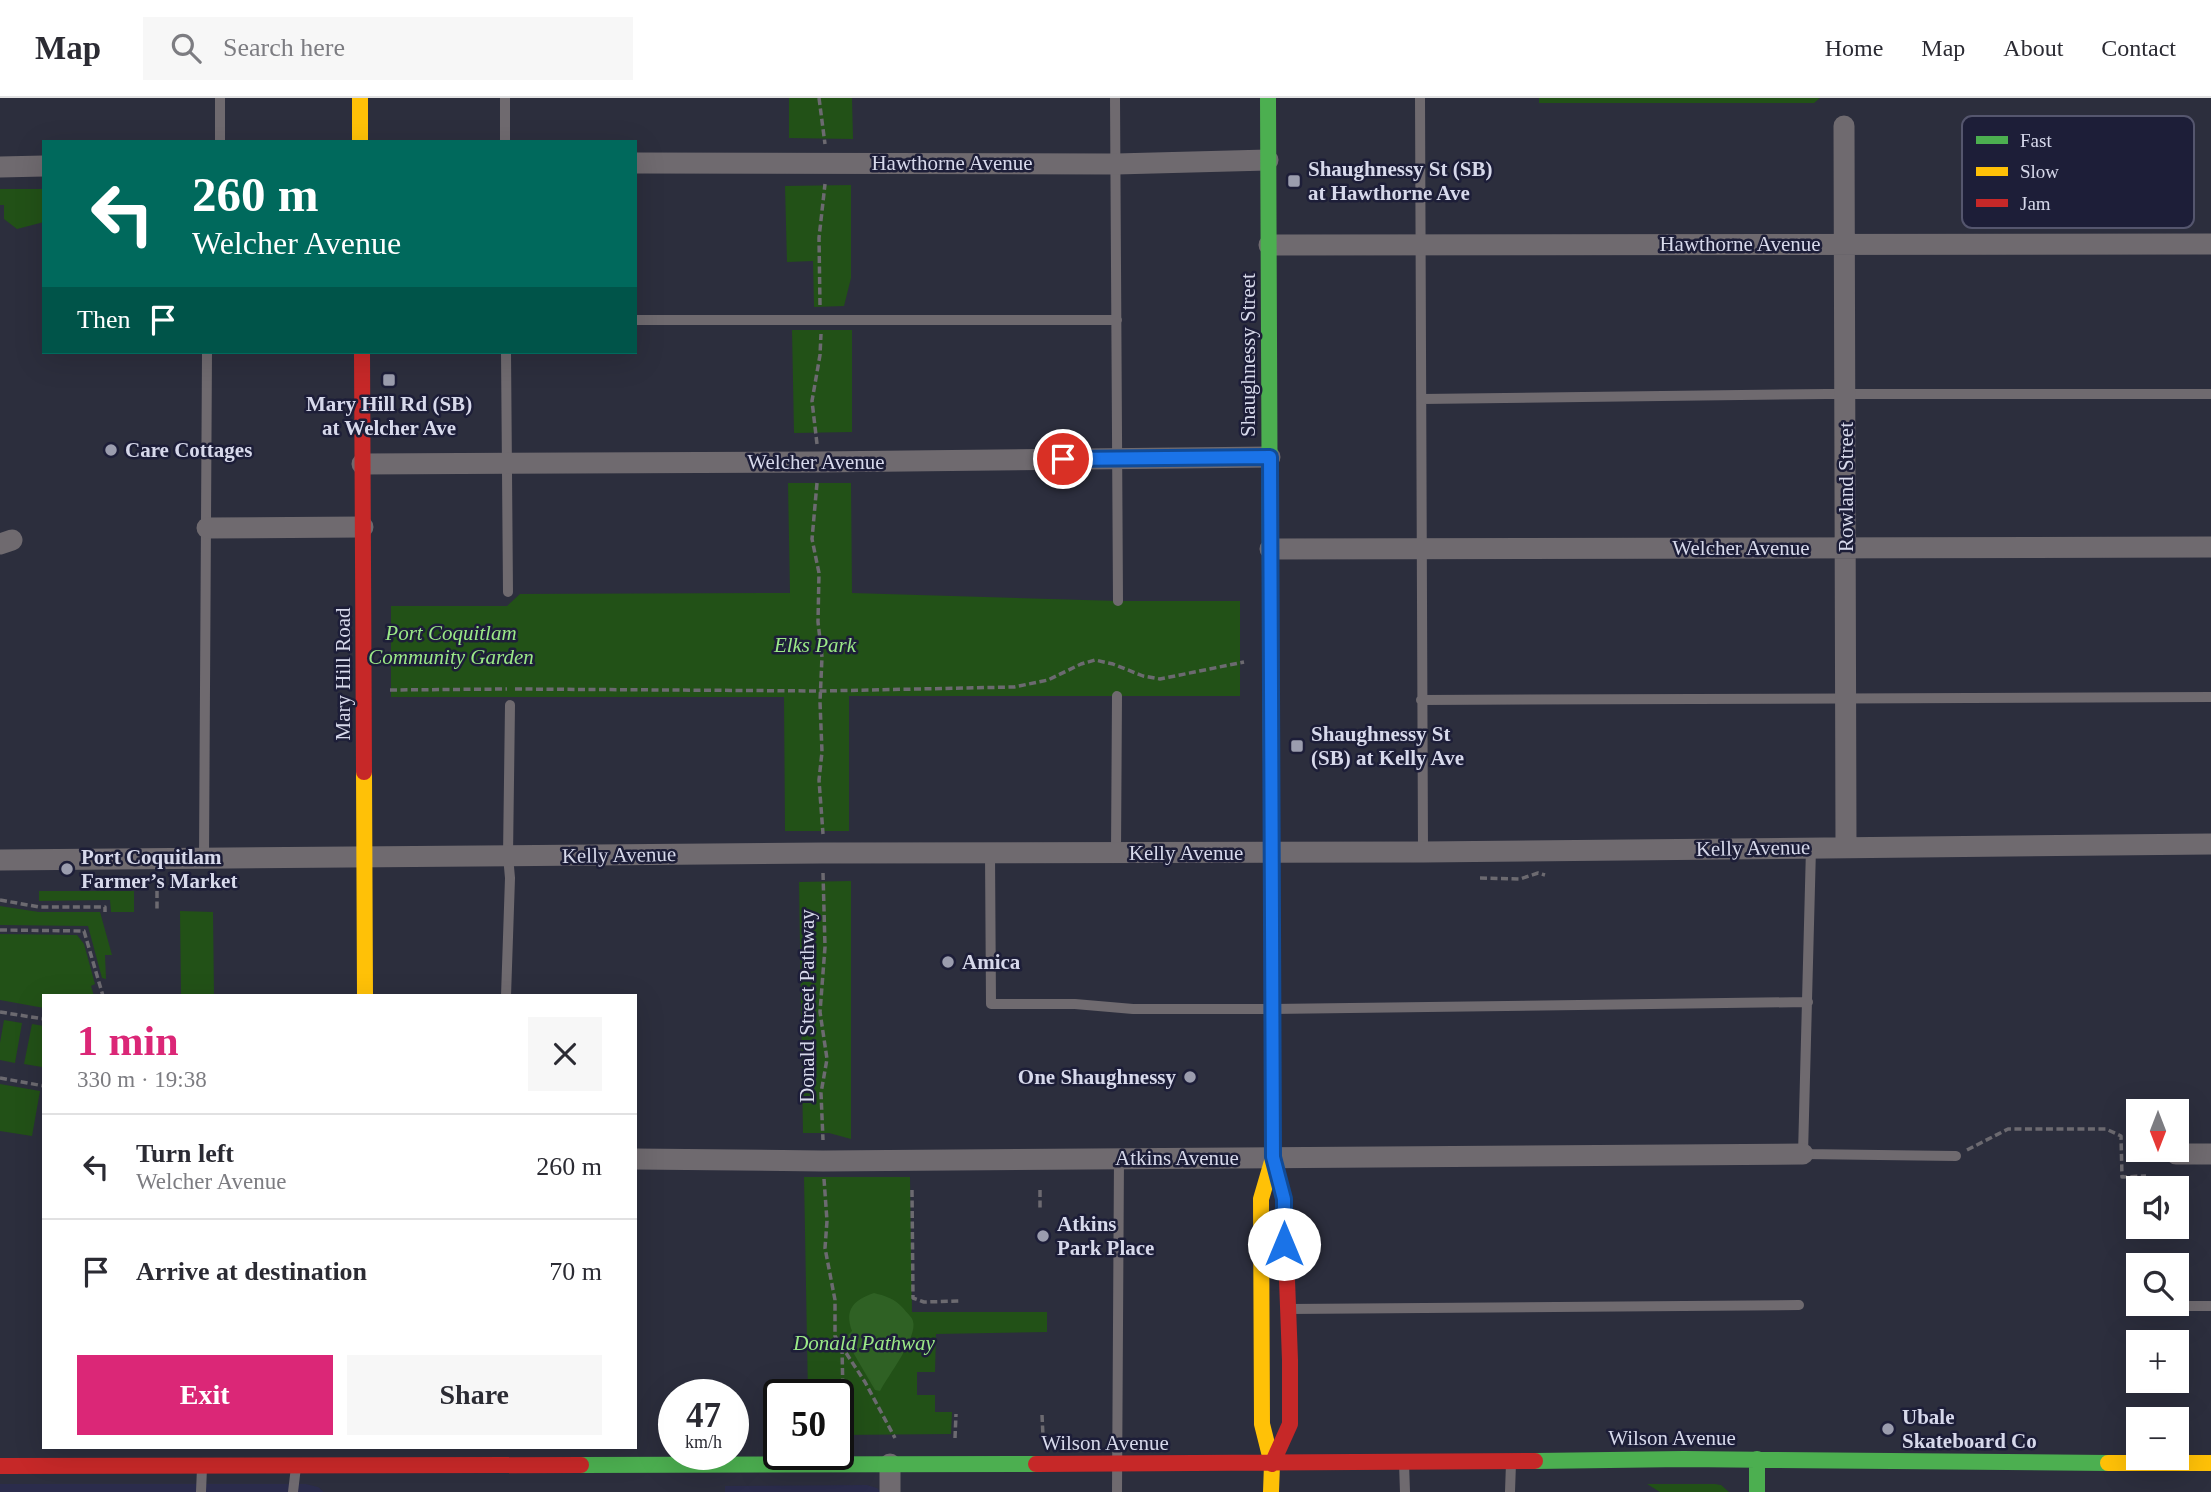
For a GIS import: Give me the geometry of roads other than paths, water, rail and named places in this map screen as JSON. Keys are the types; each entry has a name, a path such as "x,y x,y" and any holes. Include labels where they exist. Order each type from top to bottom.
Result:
{"street":[{"path":"360,98 360,140"},
{"name":"Shaughnessy Street","path":"1268,98 1273,1157 1284,1199 1290,1360 1290,1424 1272,1464"},
{"name":"Rowland Street","path":"1844,126 1846,847"},
{"name":"Hawthorne Avenue","path":"637,163 1116,163 1268,160"},
{"path":"0,167 42,166"},
{"name":"Hawthorne Avenue","path":"1269,245 2211,244"},
{"name":"Mary Hill Road","path":"362,354 365,994"},
{"name":"Welcher Avenue","path":"362,464 1270,457"},
{"path":"207,528 363,527"},
{"name":"Welcher Avenue","path":"1270,549 2211,547"},
{"name":"Kelly Avenue","path":"0,860 822,853 1423,852 2211,844"},
{"name":"Atkins Avenue","path":"637,1159 823,1161 1803,1154"},
{"path":"2189,1154 2211,1154"},
{"name":"Shaughnessy Street","path":"1271,1492 1272,1464 1262,1424 1261,1199 1273,1157"},
{"path":"354,1472 357,1449"},
{"path":"1757,1459 1757,1492"},
{"name":"Wilson Avenue","path":"0,1466 296,1465 354,1472 890,1464 1272,1464 1757,1459 2211,1463"},
{"path":"890,1464 890,1492"}],"lane":[{"path":"220,98 220,140"},
{"path":"505,98 505,140"},
{"path":"1115,98 1118,601"},
{"path":"1420,98 1423,852"},
{"path":"637,320 1116,320"},
{"path":"204,858 207,354"},
{"path":"506,354 508,592"},
{"path":"1422,399 1846,394 2211,394"},
{"path":"1116,696 1116,853"},
{"path":"1421,700 2211,697"},
{"path":"506,994 510,878 510,705"},
{"path":"1811,848 1803,1154 1956,1156"},
{"path":"990,854 991,1004 1075,1004 1133,1009 1272,1009 1808,1002"},
{"path":"1117,1492 1119,1158"},
{"path":"1287,1309 1799,1305"},
{"path":"2189,1306 2211,1306"},
{"path":"1510,1492 1511,1461"},
{"path":"1404,1462 1405,1492"},
{"path":"293,1492 296,1465"},
{"path":"201,1492 202,1466"}],"place":[{"name":"Shaughnessy St (SB) at Hawthorne Ave","path":"1294,181"},
{"name":"Mary Hill Rd (SB) at Welcher Ave","path":"389,380"},
{"name":"Care Cottages","path":"111,450"},
{"name":"Shaughnessy St (SB) at Kelly Ave","path":"1297,746"},
{"name":"Port Coquitlam Farmer’s Market","path":"67,869"},
{"name":"Amica","path":"948,962"},
{"name":"One Shaughnessy","path":"1190,1077"},
{"name":"Atkins Park Place","path":"1043,1236"},
{"name":"Ubale Skateboard Co","path":"1888,1429"}],"park label":[{"name":"Port Coquitlam Community Garden","path":"451,645"},
{"name":"Elks Park","path":"815,645"},
{"name":"Donald Pathway","path":"864,1343"}]}
